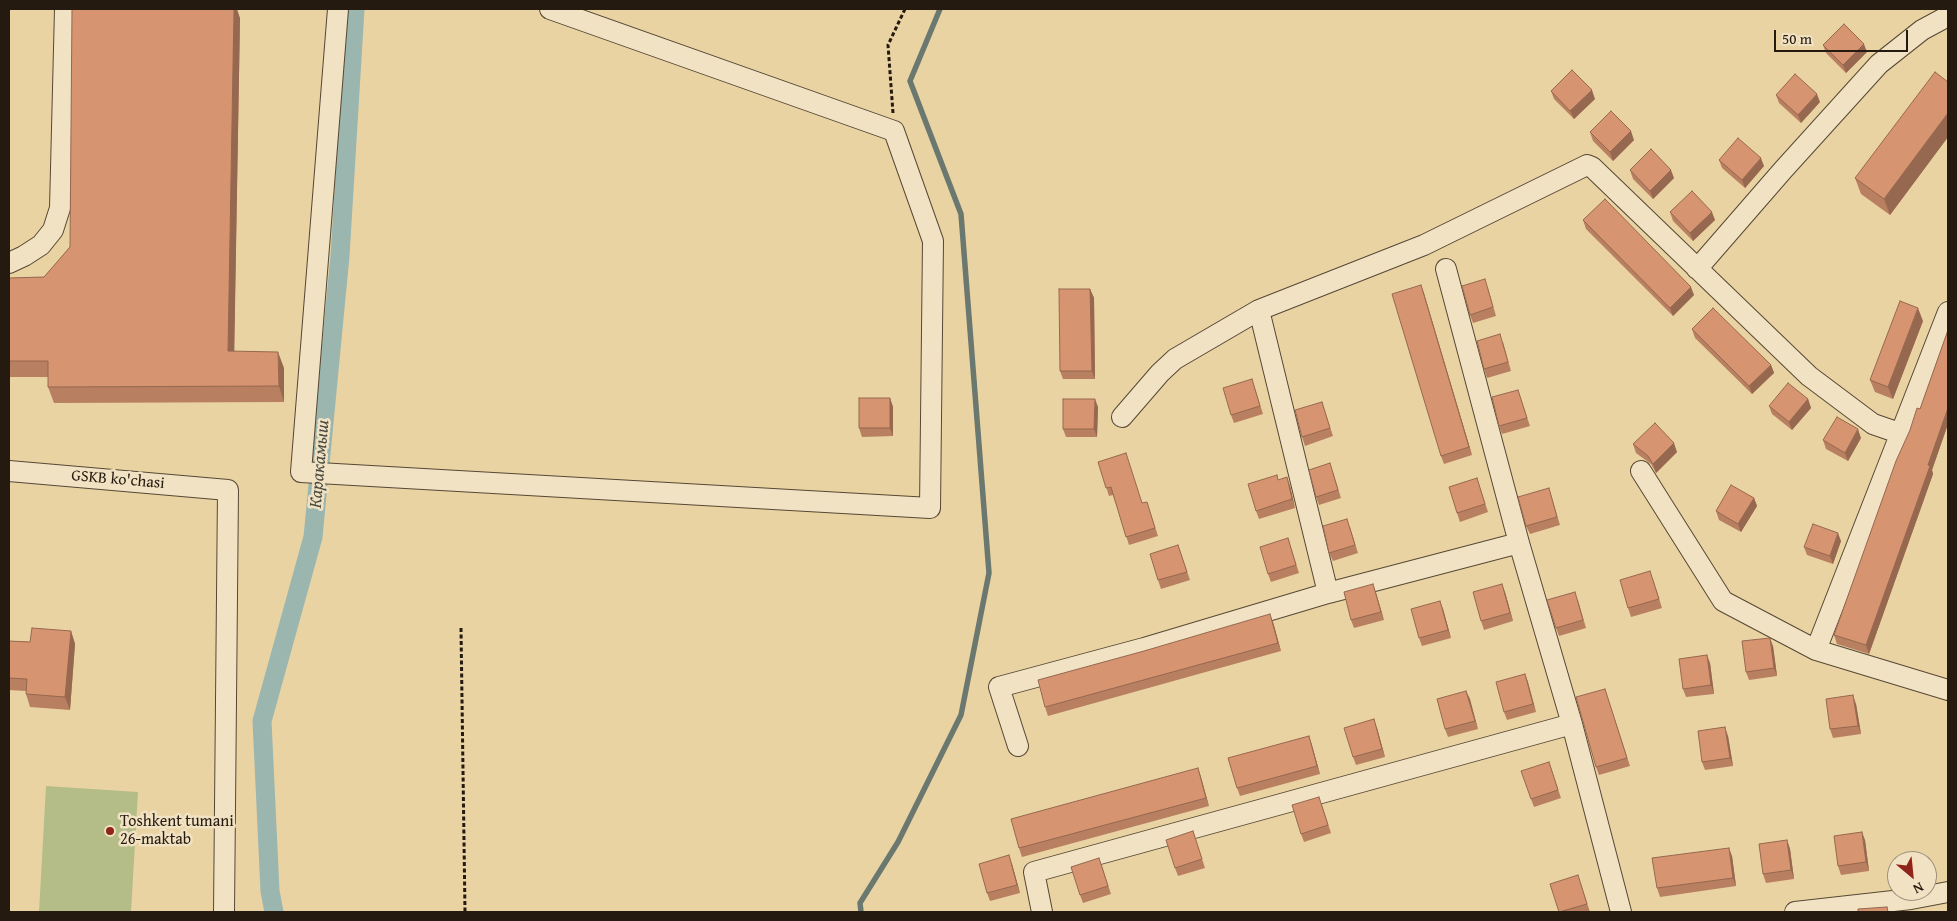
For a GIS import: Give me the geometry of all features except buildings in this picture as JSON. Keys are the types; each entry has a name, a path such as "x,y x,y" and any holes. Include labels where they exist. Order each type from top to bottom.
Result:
{"street":[{"path":"9,263 41,245 53,230 60,208 65,9"},
{"path":"338,9 301,472 930,508 933,242 894,131 550,9"},
{"path":"1698,269 1783,170 1879,64 1922,30 1948,16"},
{"path":"1122,417 1160,373 1176,359 1259,310 1424,245 1587,165 1592,167 1809,376 1873,424 1902,434"},
{"path":"1446,269 1519,543 1572,724 1621,912"},
{"path":"1259,310 1328,593"},
{"path":"1816,650 1902,434 1948,312"},
{"name":"GSKB ko'chasi","path":"9,471 228,490 224,912"},
{"path":"1641,471 1723,601 1816,650 1948,690"},
{"path":"1018,746 999,687 1144,648 1328,593 1519,543"},
{"path":"1042,912 1034,872 1572,724"},
{"path":"1795,912 1911,899 1948,892"}],"path":[{"path":"894,131 888,45 905,9"},
{"path":"462,628 464,912"}],"green space":[{"path":"46,786 138,792 131,912 39,912"}],"waterway":[{"name":"Каракамыш","path":"274,912 270,891 262,721 313,537 340,256 355,9"},
{"path":"861,912 860,903 898,842 961,715 989,573 961,214 910,81 940,9"}],"place":[{"name":"Toshkent tumani 26-maktab","path":"110,831"}]}
